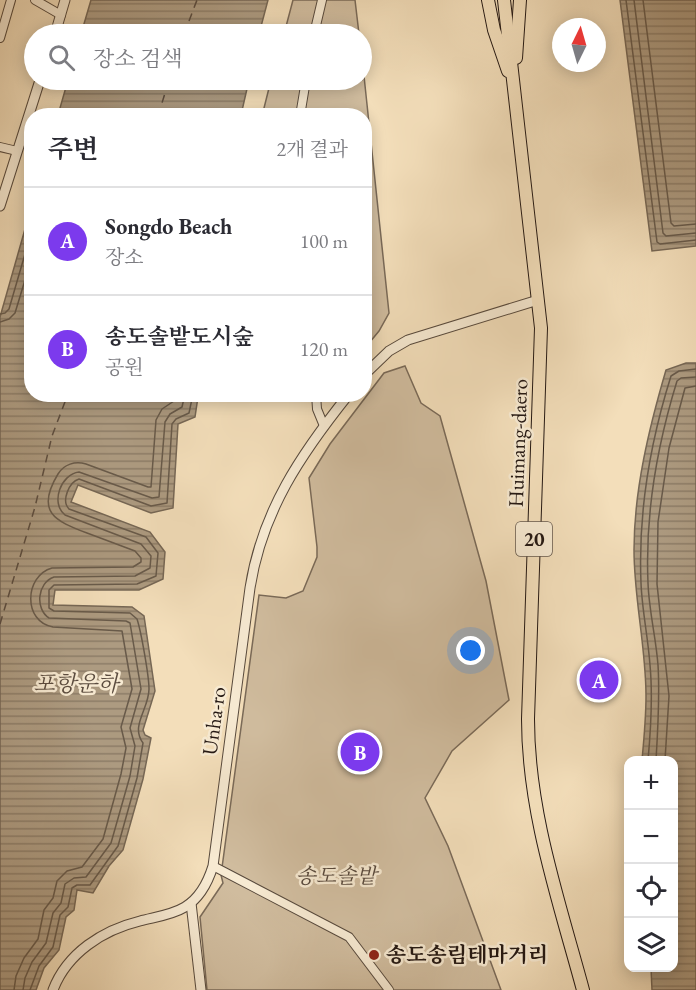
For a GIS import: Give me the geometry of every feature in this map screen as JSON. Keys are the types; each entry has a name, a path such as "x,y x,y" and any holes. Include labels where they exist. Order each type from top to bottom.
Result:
{"main road":[{"path":"488,0 494,30 513,83"},
{"name":"Huimang-daero","path":"504,0 538,300 540,341 528,719 529,770 542,839 583,990"},
{"path":"513,83 520,0"}],"street":[{"path":"0,38 11,0"},
{"path":"35,0 61,15"},
{"path":"58,24 65,0"},
{"path":"316,24 322,0"},
{"path":"31,108 37,90"},
{"path":"301,108 304,90"},
{"path":"0,206 24,129"},
{"path":"0,147 17,151"},
{"path":"372,367 389,351 408,340 538,300"},
{"path":"317,402 324,426"},
{"name":"Unha-ro","path":"191,903 206,885 213,866 255,561 263,535 284,486 343,402"},
{"path":"213,866 349,937 389,990"},
{"path":"53,990 70,960 99,938 125,925 179,910 191,903 201,990"}],"green space":[{"path":"293,0 355,0 358,24 287,24"},
{"path":"268,90 365,90 367,108 264,108"},
{"path":"372,152 389,313 372,340"},
{"name":"송도솔밭","path":"405,366 421,403 440,416 486,581 509,700 452,751 425,798 448,846 501,990 207,990 200,917 223,883 221,875 259,595 286,598 303,591 317,557 309,478 330,444 362,402 372,402 372,389 384,373"}],"water":[{"path":"91,0 268,0 262,24 84,24"},
{"path":"620,0 696,0 696,246 652,251"},
{"path":"65,90 247,90 243,108 60,108"},
{"name":"포항운하","path":"24,233 24,402 197,402 195,417 178,424 173,508 151,513 78,485 71,502 150,532 165,552 163,579 139,590 55,590 53,605 132,607 144,616 155,691 143,730 145,735 151,738 143,779 123,850 109,866 93,893 77,890 74,910 66,917 59,950 44,968 36,990 0,990 0,317"},
{"path":"686,363 696,363 696,990 652,990 651,972 678,972 678,756 642,756 646,712 645,678 634,550 637,505 644,459 666,370"}],"ferry route":[{"path":"188,24 197,0"},
{"path":"160,108 166,90"},
{"path":"0,624 35,507 52,436 65,402"}],"place":[{"name":"Songdo Beach","path":"599,680"},
{"name":"송도솔밭도시숲","path":"360,752"},
{"name":"송도송림테마거리","path":"374,955"}]}
